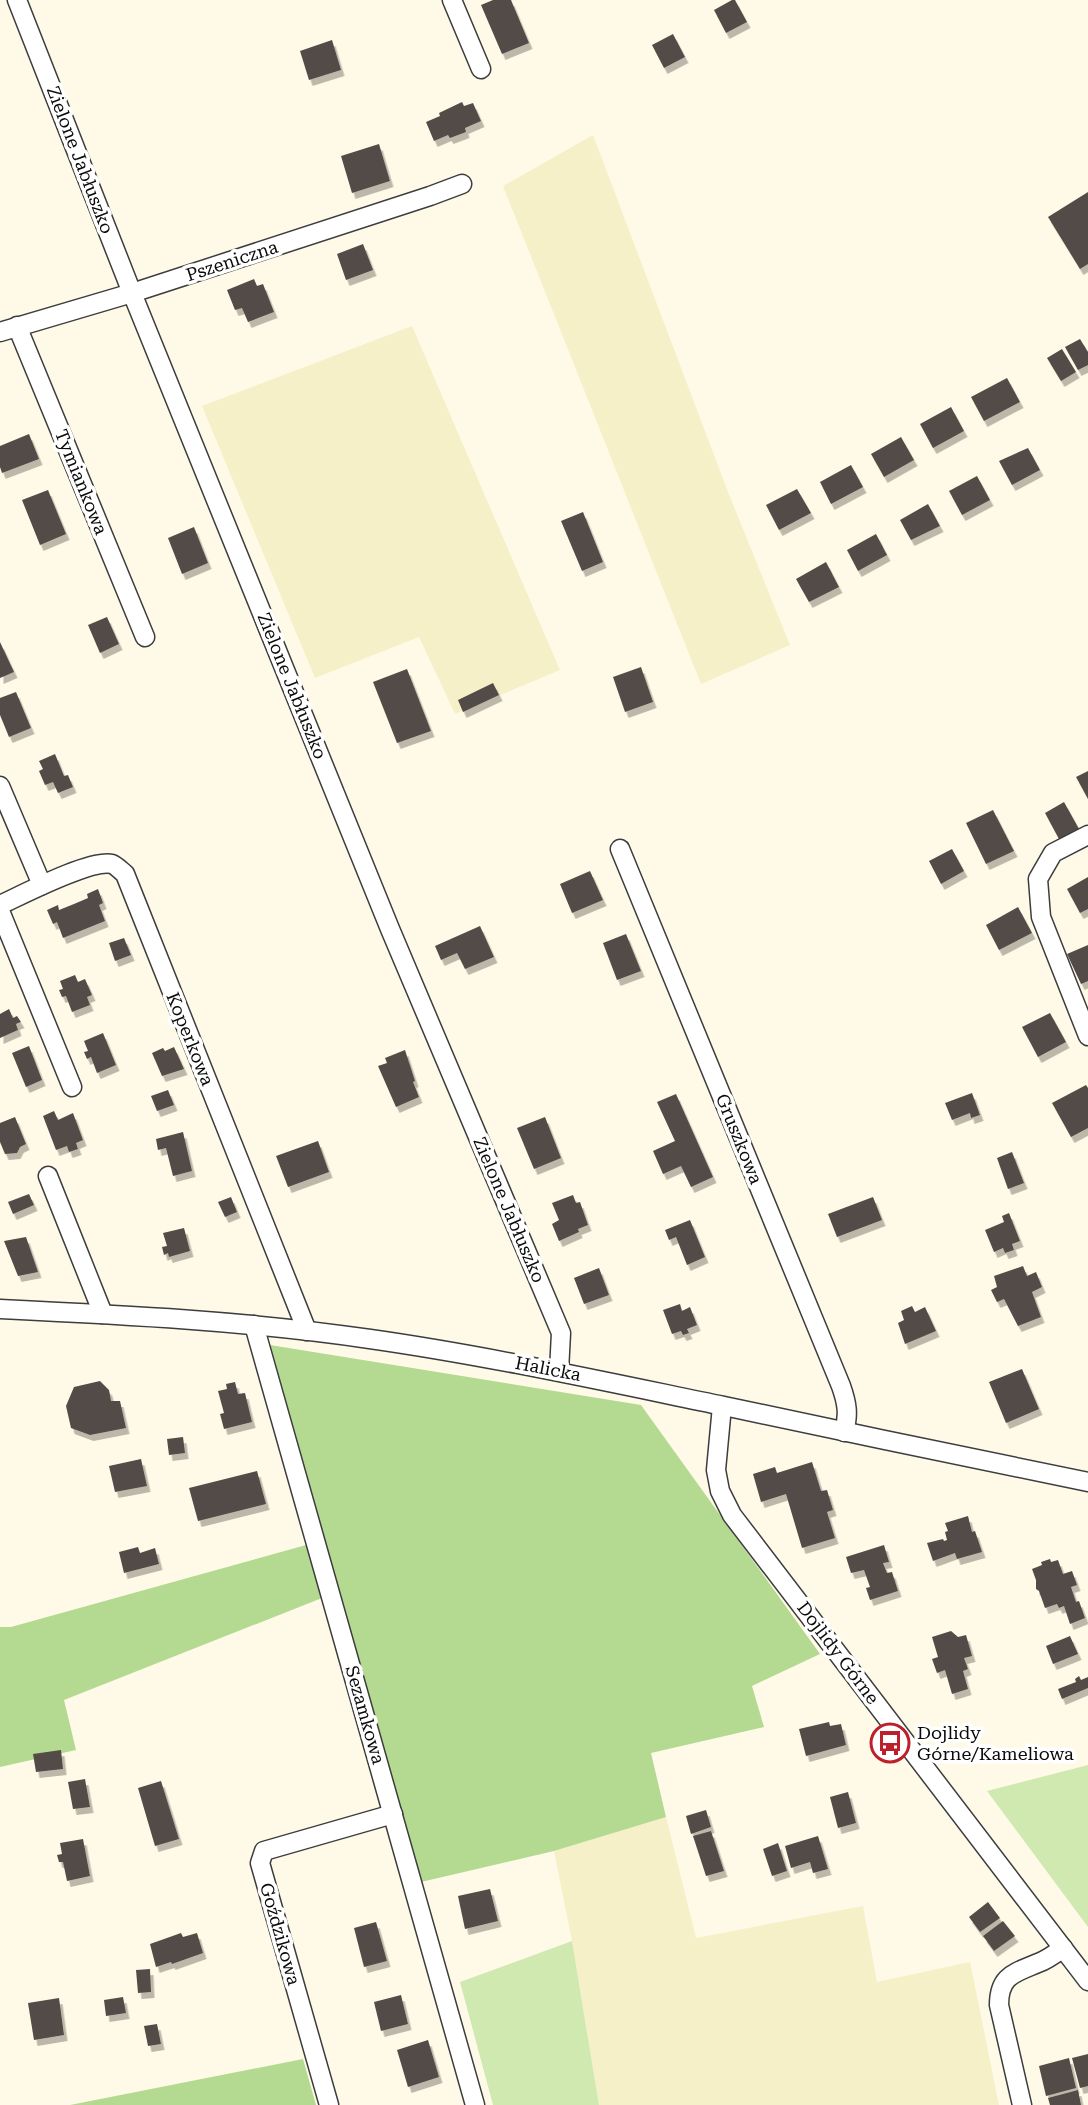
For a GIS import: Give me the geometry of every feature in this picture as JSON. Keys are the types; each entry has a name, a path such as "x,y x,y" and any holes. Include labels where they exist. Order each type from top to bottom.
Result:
{"street":[{"name":"Zielone Jabłuszko","path":"17,0 132,293 390,929 561,1333 559,1371"},
{"path":"452,0 481,69"},
{"name":"Pszeniczna","path":"8,329 132,293 462,184"},
{"name":"Tymiankowa","path":"8,329 145,637"},
{"path":"0,786 42,885"},
{"path":"1088,835 1053,853 1038,879 1041,916 1088,1036"},
{"name":"Gruszkowa","path":"620,849 841,1386 848,1406 844,1432"},
{"name":"Koperkowa","path":"0,905 42,885 98,864 114,865 125,874 307,1331"},
{"path":"0,911 72,1087"},
{"path":"48,1176 103,1314"},
{"name":"Halicka","path":"0,1309 254,1325 439,1349 559,1371 1088,1482"},
{"name":"Sezamkowa","path":"254,1325 475,2105"},
{"name":"Dojlidy Górne","path":"722,1406 716,1470 720,1491 732,1515 1088,1981"},
{"name":"Goździkowa","path":"329,2105 260,1863 264,1852 393,1814"},
{"path":"1022,2105 999,2005 1000,1988 1015,1971 1045,1960 1063,1948"}],"shaded area":[{"path":"593,135 728,492 790,645 701,684 503,186"},
{"path":"412,326 560,670 455,714 419,637 315,678 202,406"},
{"path":"666,1817 696,1938 863,1906 877,1982 970,1962 999,2105 599,2105 554,1851"}],"green space":[{"path":"270,1345 641,1405 820,1654 752,1686 764,1727 651,1753 666,1817 554,1851 421,1882"},
{"path":"306,1545 322,1598 64,1700 76,1750 0,1767 0,1627 11,1627"},
{"path":"1088,1765 1088,1927 987,1791"},
{"path":"572,1941 599,2105 493,2105 460,1982"},
{"path":"303,2059 316,2105 70,2105"}],"building":[{"path":"493,0 511,0 529,43 502,54 481,5"},
{"path":"735,0 747,22 726,33 714,10"},
{"path":"673,34 685,57 664,68 652,45"},
{"path":"332,40 341,70 309,80 300,51"},
{"path":"462,102 464,106 473,103 481,121 465,128 466,132 434,141 426,122"},
{"path":"379,144 390,181 352,193 341,156"},
{"path":"1088,192 1088,264 1080,269 1048,217"},
{"path":"363,244 373,270 346,280 337,254"},
{"path":"254,279 257,286 263,284 274,312 248,322 242,308 235,310 227,290"},
{"path":"1080,339 1088,352 1088,365 1078,370 1065,347"},
{"path":"1062,349 1076,372 1061,381 1047,358"},
{"path":"1007,378 1020,402 984,421 971,397"},
{"path":"951,407 964,431 933,448 920,424"},
{"path":"29,434 39,459 2,473 0,446"},
{"path":"901,437 914,460 884,477 871,454"},
{"path":"1028,448 1040,470 1012,485 999,461"},
{"path":"851,465 863,487 831,504 820,482"},
{"path":"977,476 990,500 962,515 949,491"},
{"path":"797,489 811,513 779,530 766,505"},
{"path":"48,490 66,534 40,545 22,500"},
{"path":"928,504 940,526 911,540 900,520"},
{"path":"583,512 603,562 582,571 561,521"},
{"path":"194,527 208,563 182,574 168,538"},
{"path":"876,534 887,555 858,571 847,550"},
{"path":"826,562 839,587 809,602 796,579"},
{"path":"107,617 119,644 100,653 88,625"},
{"path":"0,642 14,672 0,678"},
{"path":"641,667 653,702 625,712 613,677"},
{"path":"407,669 431,731 397,743 373,682"},
{"path":"493,683 499,695 463,712 458,700"},
{"path":"16,692 31,728 9,737 0,715 0,698"},
{"path":"55,754 64,776 68,775 73,787 58,793 53,782 45,785 39,771 43,769 39,761"},
{"path":"1088,771 1088,799 1076,777"},
{"path":"1064,802 1079,829 1059,839 1045,813"},
{"path":"993,810 1014,851 986,864 966,823"},
{"path":"952,849 964,871 941,884 929,861"},
{"path":"590,871 603,900 572,913 560,884"},
{"path":"1088,877 1088,909 1080,913 1067,889"},
{"path":"98,889 103,903 99,905 105,921 63,938 57,922 53,924 47,910 58,905 59,910 74,904 88,898 87,894"},
{"path":"1018,907 1032,933 999,950 986,925"},
{"path":"480,926 494,957 465,969 457,953 441,960 435,946"},
{"path":"626,934 641,971 617,980 603,943"},
{"path":"124,938 131,955 115,961 109,943"},
{"path":"1088,945 1088,981 1081,984 1067,954"},
{"path":"75,975 78,982 85,979 92,995 87,997 90,1005 72,1012 66,996 62,997 59,990 63,989 60,981"},
{"path":"9,1009 13,1018 17,1016 21,1022 16,1024 18,1030 0,1038 0,1014"},
{"path":"1050,1013 1066,1042 1038,1057 1022,1027"},
{"path":"103,1033 116,1065 97,1073 91,1057 87,1059 84,1052 88,1051 84,1041"},
{"path":"29,1046 42,1080 26,1087 12,1053"},
{"path":"174,1047 184,1069 162,1076 152,1053"},
{"path":"405,1050 419,1097 396,1107 378,1066 387,1063 385,1058"},
{"path":"1086,1085 1088,1128 1071,1137 1052,1103"},
{"path":"168,1090 174,1105 157,1111 151,1096"},
{"path":"972,1093 980,1115 971,1118 970,1113 952,1120 945,1103"},
{"path":"676,1094 713,1177 691,1187 681,1166 663,1174 653,1151 675,1141 657,1102"},
{"path":"54,1111 58,1120 73,1113 83,1140 76,1143 78,1149 69,1152 67,1146 56,1150 43,1116"},
{"path":"15,1117 26,1144 20,1147 17,1153 5,1154 0,1142 0,1123"},
{"path":"545,1117 561,1158 534,1169 517,1128"},
{"path":"183,1132 192,1171 173,1176 166,1148 158,1150 156,1139"},
{"path":"318,1141 329,1172 288,1187 276,1156"},
{"path":"1012,1152 1024,1183 1008,1189 997,1158"},
{"path":"29,1194 34,1205 13,1214 8,1202"},
{"path":"573,1195 576,1203 580,1202 588,1225 559,1241 552,1224 559,1220 552,1203"},
{"path":"231,1197 237,1212 225,1217 218,1202"},
{"path":"873,1197 882,1220 837,1237 828,1214"},
{"path":"1009,1213 1020,1241 1012,1244 1014,1250 1005,1253 1003,1248 994,1252 985,1230 1004,1222 1002,1216"},
{"path":"690,1220 705,1257 687,1265 676,1237 669,1240 665,1230"},
{"path":"184,1228 190,1251 169,1257 168,1253 164,1255 162,1247 167,1246 163,1233"},
{"path":"26,1237 38,1272 18,1276 4,1241"},
{"path":"1023,1266 1027,1276 1036,1272 1042,1287 1032,1292 1041,1317 1018,1326 1004,1299 997,1302 991,1290 997,1287 994,1276"},
{"path":"599,1268 609,1295 584,1304 574,1278"},
{"path":"680,1304 682,1311 690,1307 697,1325 687,1329 689,1333 683,1335 681,1331 672,1334 663,1310"},
{"path":"912,1306 915,1312 925,1307 936,1331 905,1344 898,1323 904,1320 901,1311"},
{"path":"1022,1369 1039,1409 1006,1423 989,1382"},
{"path":"100,1381 109,1390 111,1401 120,1401 126,1428 90,1435 71,1428 66,1406 74,1387"},
{"path":"235,1382 238,1394 245,1393 252,1422 224,1429 220,1414 224,1413 218,1391 227,1389 226,1384"},
{"path":"183,1437 185,1453 169,1455 167,1439"},
{"path":"141,1459 147,1486 115,1492 109,1466"},
{"path":"812,1462 821,1491 827,1490 833,1510 827,1512 835,1538 802,1548 786,1494 761,1502 753,1474 775,1467 777,1473"},
{"path":"257,1471 266,1504 198,1521 189,1488"},
{"path":"968,1516 982,1552 957,1559 955,1553 933,1561 927,1543 947,1540 945,1523"},
{"path":"884,1545 889,1562 883,1563 887,1573 892,1572 898,1591 870,1600 866,1588 870,1587 864,1570 851,1573 846,1557"},
{"path":"138,1547 140,1553 155,1548 159,1564 124,1573 119,1552"},
{"path":"1050,1559 1051,1562 1058,1560 1063,1574 1072,1571 1077,1585 1071,1587 1085,1618 1070,1624 1064,1606 1059,1608 1057,1604 1045,1608 1036,1589 1032,1569"},
{"path":"951,1631 958,1637 966,1635 972,1656 964,1658 968,1669 963,1671 968,1689 952,1694 945,1670 937,1673 932,1659 938,1657 932,1637"},
{"path":"1070,1636 1078,1654 1053,1664 1046,1646"},
{"path":"1079,1676 1081,1680 1088,1677 1088,1688 1062,1699 1058,1689 1076,1682 1075,1679"},
{"path":"829,1722 830,1726 841,1724 846,1745 806,1756 799,1729"},
{"path":"61,1750 63,1769 36,1772 33,1754"},
{"path":"85,1779 90,1807 73,1809 68,1782"},
{"path":"161,1781 179,1839 155,1846 138,1788"},
{"path":"848,1792 856,1823 838,1828 830,1797"},
{"path":"706,1810 711,1827 691,1834 686,1816"},
{"path":"711,1831 724,1871 706,1876 693,1836"},
{"path":"818,1836 828,1869 813,1873 810,1862 791,1868 785,1846"},
{"path":"83,1839 90,1876 67,1881 63,1862 59,1862 57,1855 62,1854 60,1843"},
{"path":"778,1843 787,1871 772,1876 763,1849"},
{"path":"490,1889 498,1921 465,1929 458,1896"},
{"path":"988,1902 1000,1918 980,1932 969,1917"},
{"path":"1003,1921 1015,1936 994,1951 983,1936"},
{"path":"376,1922 387,1961 364,1967 354,1928"},
{"path":"181,1933 183,1937 197,1933 203,1953 156,1967 150,1944"},
{"path":"150,1969 151,1992 138,1993 136,1970"},
{"path":"401,1995 408,2024 381,2031 374,2002"},
{"path":"123,1997 126,2013 106,2016 104,2000"},
{"path":"59,1998 64,2035 34,2040 28,2003"},
{"path":"157,2024 161,2044 148,2046 144,2026"},
{"path":"428,2040 439,2077 408,2087 397,2050"},
{"path":"1088,2054 1088,2086 1080,2088 1072,2058"},
{"path":"1069,2058 1076,2088 1046,2096 1039,2066"},
{"path":"1078,2090 1081,2105 1050,2105 1048,2098"}],"place":[{"name":"Dojlidy Górne/Kameliowa","path":"890,1743"}]}
